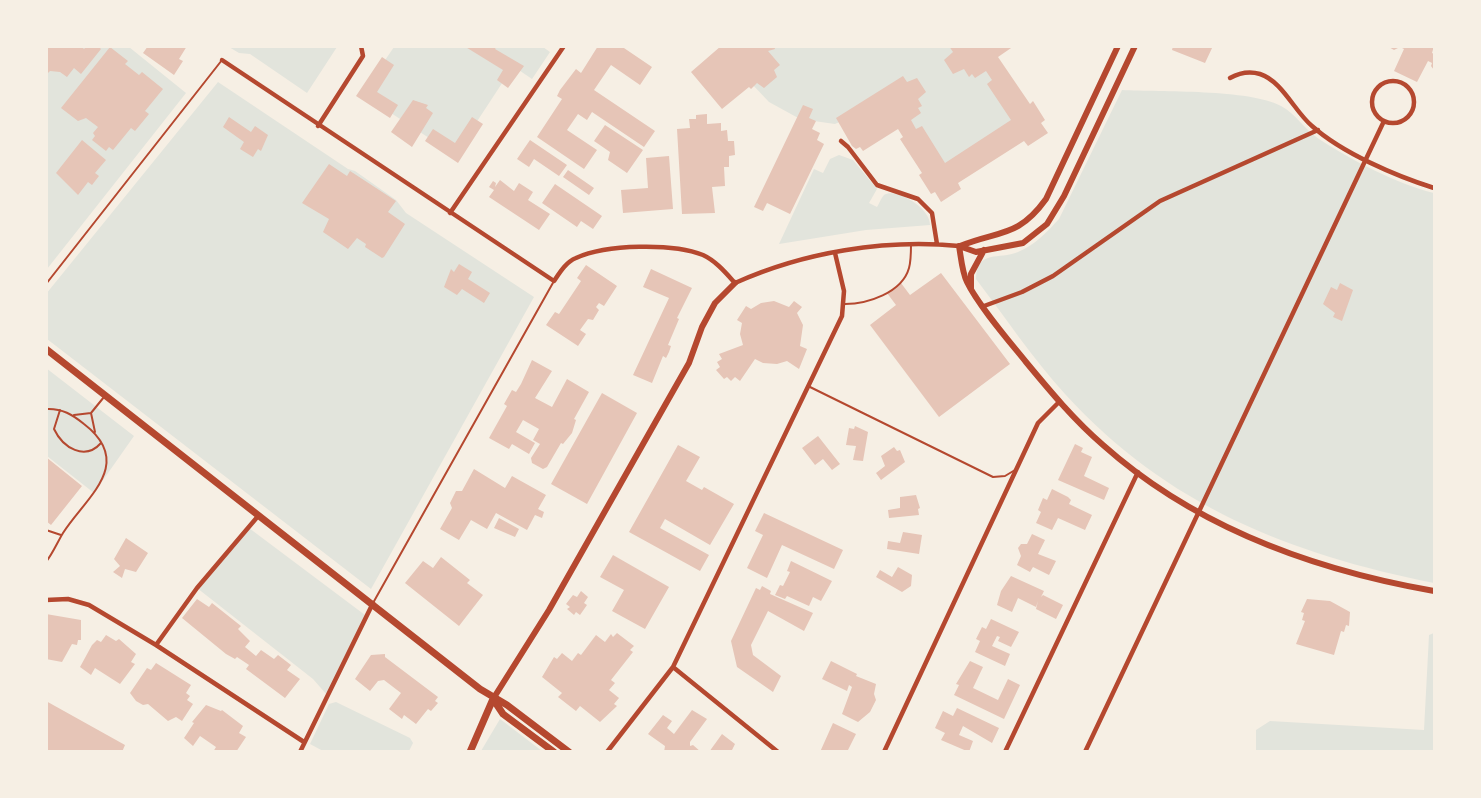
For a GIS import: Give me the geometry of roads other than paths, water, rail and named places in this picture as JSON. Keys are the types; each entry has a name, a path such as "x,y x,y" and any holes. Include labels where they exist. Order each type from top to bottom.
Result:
{"main road":[{"path":"46,349 493,699 507,705 569,752"},
{"path":"470,752 493,699"},
{"path":"493,699 503,714 554,752"}],"street":[{"path":"318,126 363,56 361,46"},
{"path":"450,213 564,46"},
{"path":"959,246 1012,231 1035,214 1046,199 1118,46"},
{"path":"493,699 549,610 664,407 688,363 714,303 735,282 783,262 911,243 959,246 976,252 1023,243 1047,224 1064,196 1135,46"},
{"path":"222,60 554,281 568,263 593,252 659,247 704,256 735,282"},
{"path":"1230,78 1238,73 1249,73 1269,79 1317,130 1403,177 1434,188"},
{"path":"1386,82 1400,82 1411,91 1412,112 1403,121 1384,122 1378,117 1372,105 1375,91 1386,82"},
{"path":"1084,752 1200,513 1384,122"},
{"path":"984,306 1022,292 1053,276 1160,201 1317,130"},
{"path":"841,141 849,147 877,185 918,199 932,213 937,244"},
{"path":"959,246 966,281 1059,402 1103,445 1138,472 1200,513 1282,551 1387,582 1434,591"},
{"path":"971,288 971,274 984,250"},
{"path":"607,751 673,667 842,316 845,304 843,284 835,253"},
{"path":"884,752 1038,423 1059,402"},
{"path":"1005,752 1138,472"},
{"path":"156,645 197,588 259,515"},
{"path":"46,600 68,599 88,604 156,645 304,742"},
{"path":"300,752 373,603"},
{"path":"673,667 778,752"}],"lane":[{"path":"46,284 222,60"},
{"path":"845,304 873,299 899,283 909,270 911,243"},
{"path":"373,603 554,281"},
{"path":"808,386 993,477 1005,476 1017,468"},
{"path":"95,432 92,414 106,395"},
{"path":"46,409 72,414 92,414"},
{"path":"60,410 54,429 66,444 85,453 91,453 102,443"},
{"path":"46,562 62,535 101,484 106,459 102,443 95,432 72,414"},
{"path":"46,530 62,535"}]}
